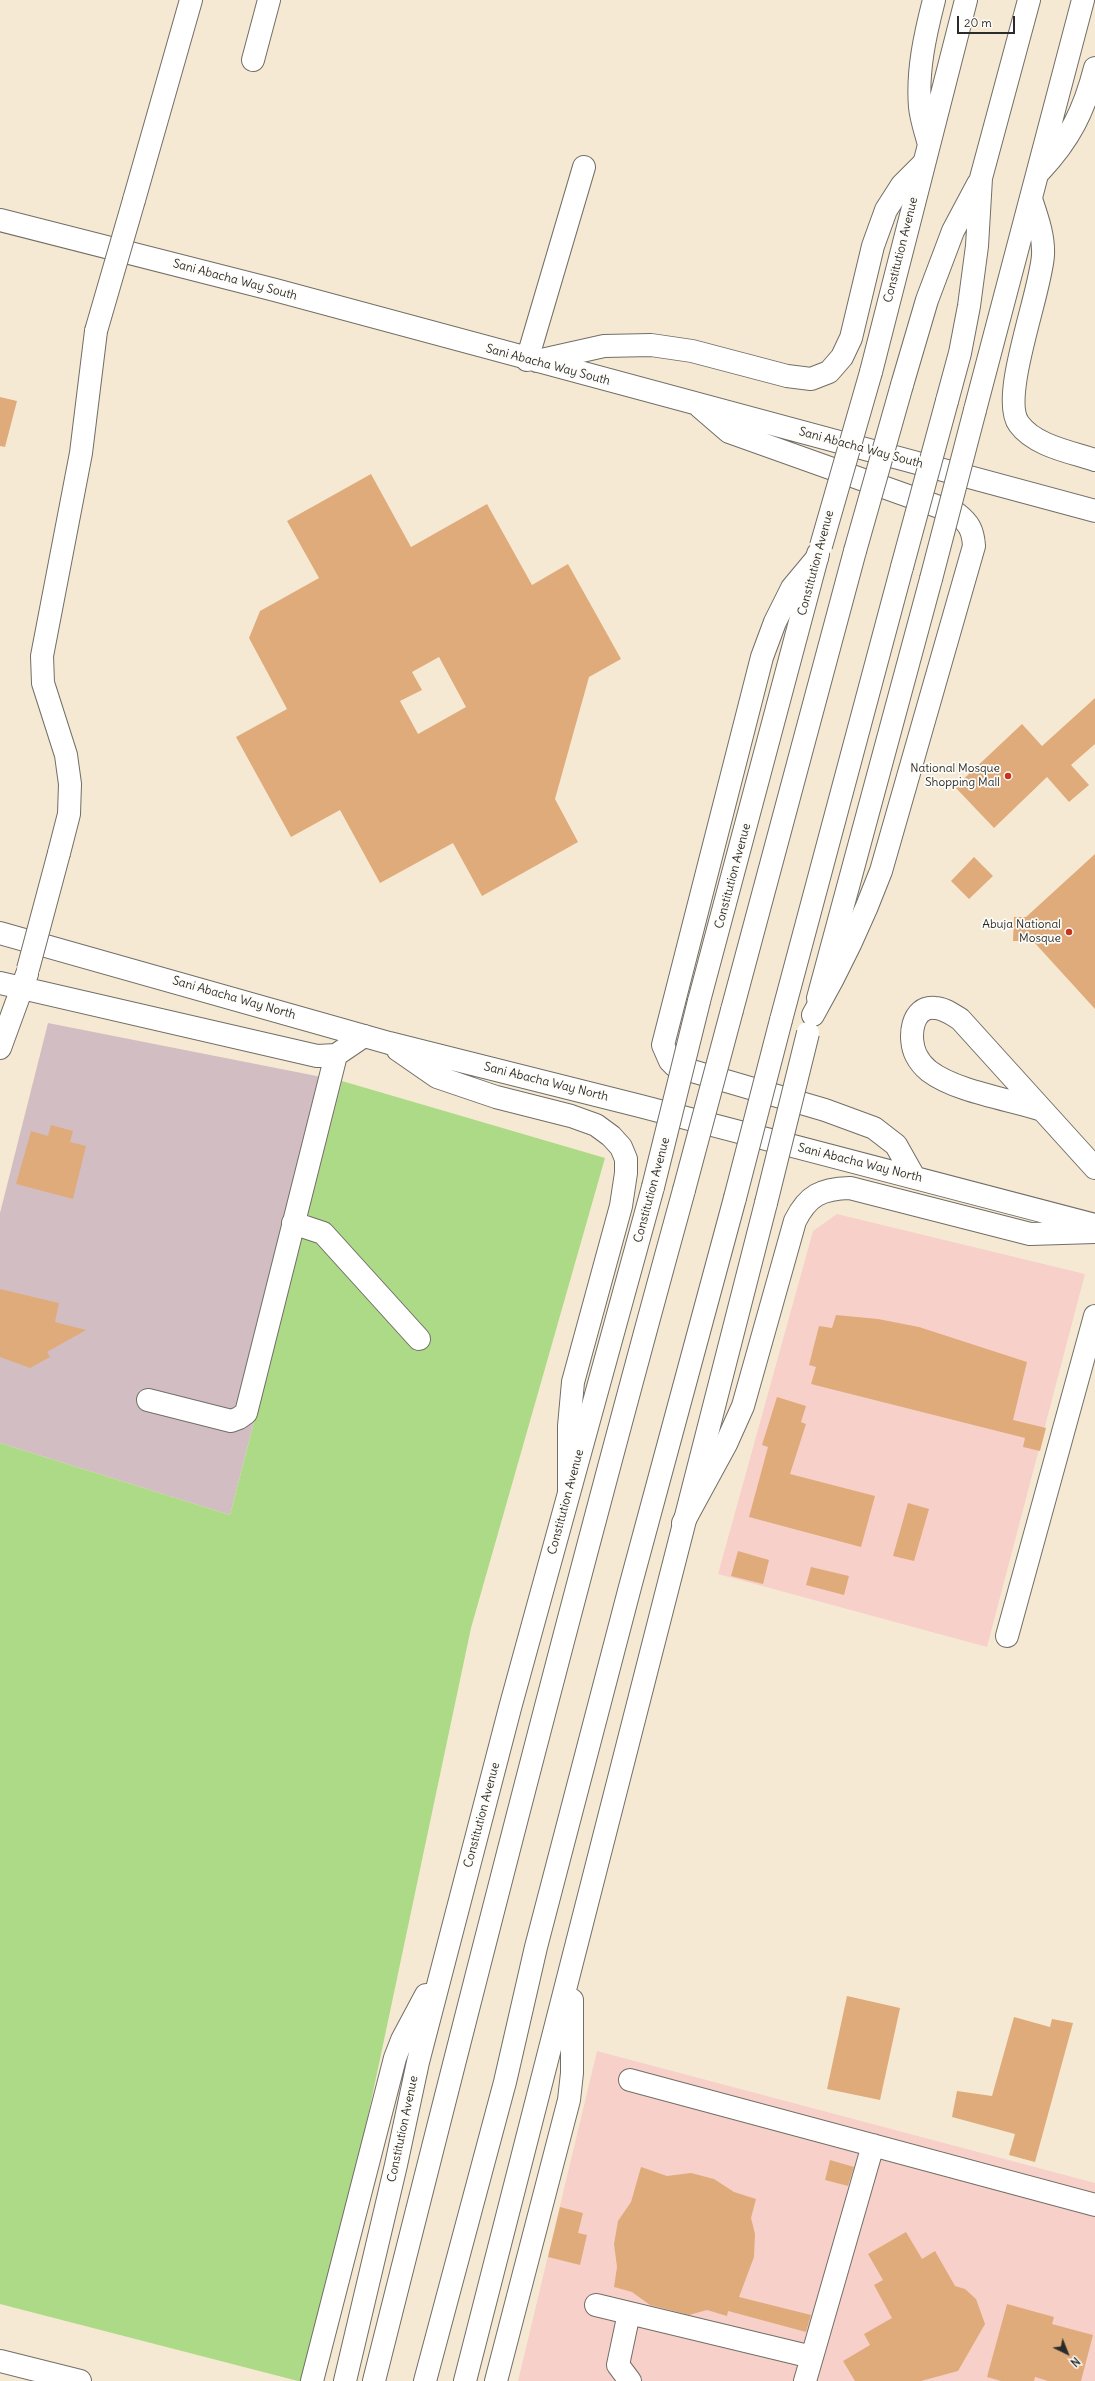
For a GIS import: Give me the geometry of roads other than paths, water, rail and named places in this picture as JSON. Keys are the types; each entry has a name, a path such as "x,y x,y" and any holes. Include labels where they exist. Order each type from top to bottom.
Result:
{"main road":[{"path":"0,1048 25,978 69,814 70,784 66,755 43,683 42,656 81,453 96,331 191,0"},
{"path":"254,60 269,0"},
{"path":"928,143 920,108 920,74 926,30 934,0"},
{"name":"Constitution Avenue","path":"345,2381 396,2165 418,2062 443,1964 569,1490 653,1187 699,1001 819,552 871,372 928,143 966,0"},
{"path":"425,2381 505,2082 536,1947 632,1579 695,1352 781,1020 960,354 969,306 977,246 981,178 1029,0"},
{"path":"465,2381 541,2089 683,1523 725,1365 811,1024 931,579 1083,0"},
{"path":"1038,173 1059,151 1073,130 1084,105 1095,68"},
{"path":"584,167 530,360 604,346 651,345 692,351 795,377 811,379 829,372 842,357 851,338 873,246 886,210 902,185 923,164"},
{"path":"374,2381 451,2072 579,1577 855,551 927,300 953,232 981,178"},
{"path":"1031,199 1041,231 1043,254 1040,278 1014,386 1014,418 1020,426 1039,441 1095,460"},
{"name":"Sani Abacha Way South","path":"0,220 275,290 530,360 1095,511"},
{"path":"697,405 729,432 956,513 968,522 973,533 974,546 881,871 864,918 811,1024"},
{"path":"819,552 792,588 775,622 762,657 663,1045 670,1061 675,1066 825,1110 874,1128 896,1145 914,1177"},
{"name":"Sani Abacha Way North","path":"0,932 389,1043 914,1177 1095,1225"},
{"path":"0,983 25,978 294,1052 317,1056 336,1055 364,1036"},
{"path":"1039,1109 957,1086 930,1072 915,1053 912,1029 917,1015 924,1009 935,1007 960,1019 1039,1109 1095,1168"},
{"path":"389,1043 437,1077 496,1097 586,1120 611,1136 621,1147 626,1159 626,1173 621,1206 581,1347 573,1382 569,1426 569,1490"},
{"path":"148,1400 231,1421 239,1418 246,1412 336,1055"},
{"path":"683,1523 726,1444 743,1406 752,1380 795,1222 802,1206 815,1194 832,1189 850,1188 1030,1234 1095,1232"},
{"path":"293,1223 323,1233 419,1339"},
{"path":"1007,1636 1095,1316"},
{"path":"496,2381 569,2100 572,2073 573,1961"},
{"path":"312,2381 395,2058 402,2040 443,1964"},
{"path":"630,2080 1095,2205"},
{"path":"805,2381 873,2145"},
{"path":"596,2305 812,2357"},
{"path":"629,2313 618,2365 630,2381"},
{"path":"0,2361 80,2381"}],"place":[{"name":"National Mosque Shopping Mall","path":"1008,776"},
{"name":"Abuja National Mosque","path":"1069,932"}]}
